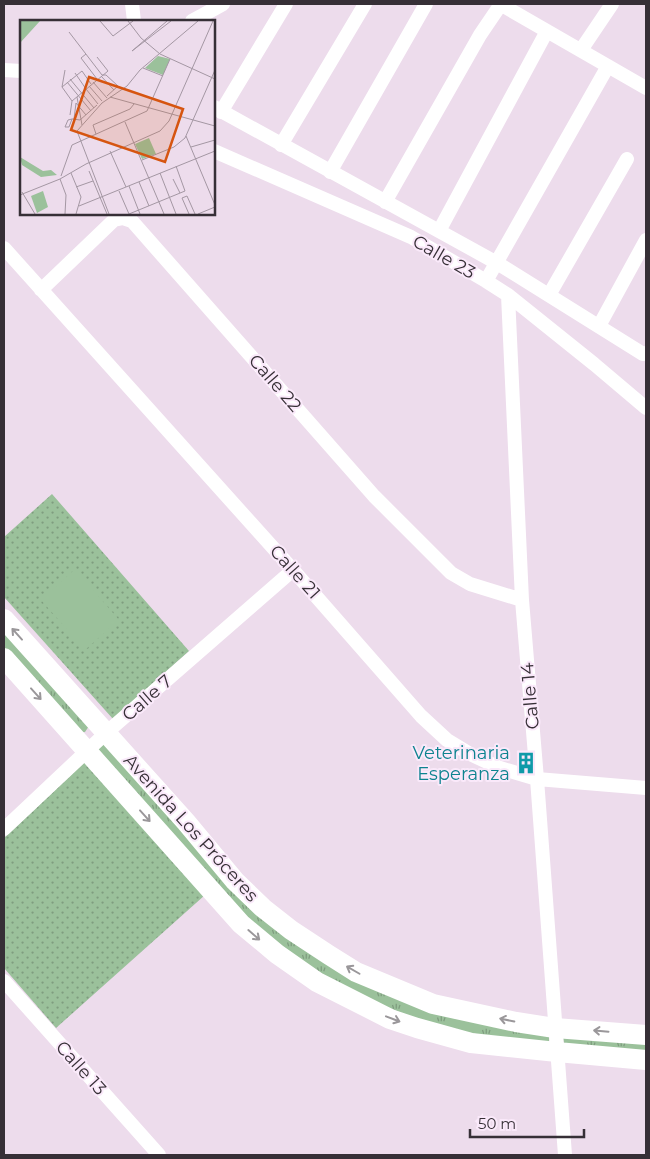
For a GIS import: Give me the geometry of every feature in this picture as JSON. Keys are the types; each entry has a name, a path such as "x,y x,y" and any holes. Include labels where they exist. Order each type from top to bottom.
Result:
{"main road":[{"name":"Avenida Los Próceres","path":"4,619 186,822 235,881 263,908 291,930 356,972 433,1004 516,1022 555,1028 646,1035"},
{"name":"Avenida Los Próceres","path":"4,658 241,924 277,954 317,982 390,1019 471,1043 646,1060"}],"street":[{"path":"132,4 134,20"},
{"path":"194,20 223,4"},
{"path":"286,4 217,109 496,263 643,354 646,353"},
{"path":"281,145 365,4"},
{"path":"330,172 426,4"},
{"path":"581,50 612,4"},
{"path":"385,202 480,35 507,5 547,31 646,88"},
{"path":"439,231 547,31"},
{"path":"486,281 608,66"},
{"path":"4,70 20,71"},
{"name":"Calle 23","path":"215,151 410,237 486,281 508,295 646,408"},
{"path":"548,295 627,159"},
{"name":"Calle 22","path":"41,290 114,220 123,218 132,221 374,496 452,572 470,584 522,600"},
{"path":"599,326 646,240"},
{"name":"Calle 21","path":"4,248 293,570 421,716 446,740 500,768 537,779 646,788"},
{"name":"Calle 14","path":"508,295 522,600 565,1155"},
{"name":"Calle 7","path":"4,829 106,733 293,570"},
{"name":"Calle 13","path":"4,981 158,1155"}],"green space":[{"path":"52,494 189,651 113,719 4,597 4,537"},
{"path":"75,569 119,620 85,650 41,600"},
{"path":"4,629 89,726 85,732 79,733 4,648"},
{"path":"104,744 310,950 549,1036 549,1045 544,1047 430,1025 337,986 245,919 97,750"},
{"path":"87,760 205,895 56,1028 4,968 4,838"},
{"path":"563,1037 646,1039 646,1056 564,1044"}],"place":[{"name":"Veterinaria Esperanza","path":"526,763"}]}
